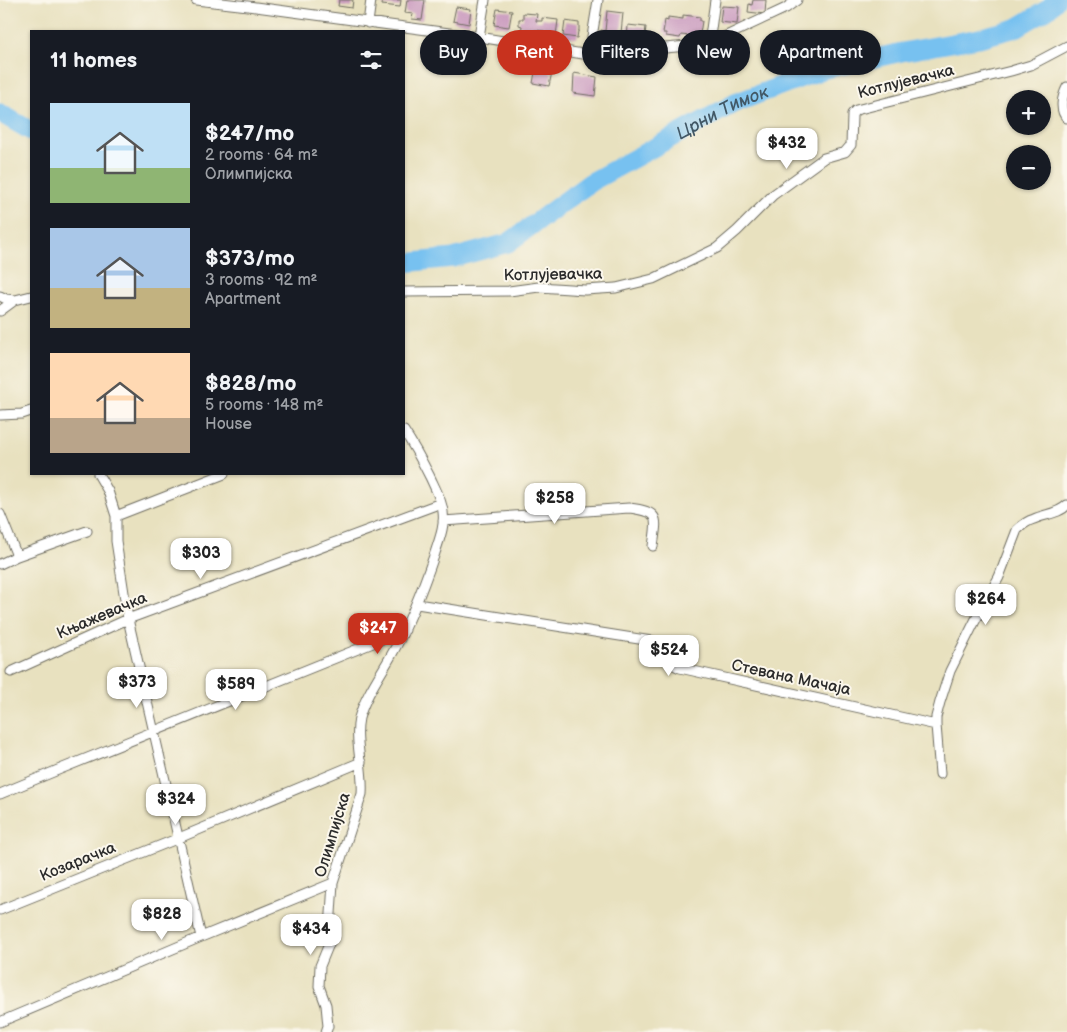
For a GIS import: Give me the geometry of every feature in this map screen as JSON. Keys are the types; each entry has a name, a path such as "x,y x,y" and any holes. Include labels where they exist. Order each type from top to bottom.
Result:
{"street":[{"path":"196,0 248,3 368,23 424,30"},
{"path":"368,23 372,0"},
{"path":"480,30 485,0"},
{"path":"593,30 598,0"},
{"path":"711,30 715,0"},
{"path":"739,30 786,8 797,0"},
{"path":"487,38 582,54"},
{"name":"Котлујевачка","path":"405,292 509,291 539,287 584,290 616,288 653,279 717,248 773,195 824,158 845,152 851,145 852,114 856,110 1031,65 1067,46"},
{"path":"1067,87 1062,107 1063,113 1067,118"},
{"path":"0,296 15,300 30,297"},
{"path":"0,311 15,300"},
{"path":"0,415 22,414 30,411"},
{"name":"Олимпијска","path":"326,1032 328,1026 326,1005 320,986 320,966 329,944 333,884 362,794 363,782 358,734 359,719 367,699 417,604 443,521 443,511 435,488 417,451 405,433"},
{"path":"99,475 108,491 116,516 116,541 128,619 201,937"},
{"path":"116,516 221,475"},
{"name":"Књажевачка","path":"11,672 128,619 441,503"},
{"path":"940,774 936,725 940,702 950,671 999,578 1017,530 1023,524 1033,519 1064,509 1067,505"},
{"path":"443,521 629,508 646,510 653,515 656,521 653,546"},
{"path":"0,514 18,556"},
{"path":"0,564 87,531"},
{"name":"Стевана Мачаја","path":"417,604 658,642 666,648 670,662 680,668 936,725"},
{"path":"0,794 405,630"},
{"name":"Козарачка","path":"0,910 361,762"},
{"path":"0,1022 201,937 333,884"}],"building":[{"path":"339,0 353,0 352,8 338,6"},
{"path":"383,0 401,0 400,7 382,5"},
{"path":"407,0 425,0 422,20 412,19 413,14 405,13"},
{"path":"753,0 766,0 765,14 748,12 749,4 752,5"},
{"path":"722,6 739,7 737,24 720,22"},
{"path":"456,7 471,9 469,24 453,21"},
{"path":"497,9 512,11 509,27 494,25"},
{"path":"607,11 623,13 621,30 605,30"},
{"path":"523,13 537,14 536,21 542,21 542,18 558,20 557,30 521,30 519,19 523,19"},
{"path":"683,15 700,17 700,21 702,21 701,30 678,30 678,38 668,36 668,30 663,30 665,20 668,21 668,17 683,19"},
{"path":"565,21 579,23 577,38 572,37 572,30 564,30"},
{"path":"628,25 646,27 646,30 628,30"},
{"path":"574,73 597,77 595,96 573,93"},
{"path":"534,75 551,75 549,86 533,83"}],"waterway":[{"name":"Црни Тимок","path":"405,263 453,258 508,243 591,182 735,103 822,70 902,52 979,38 1016,28 1048,9 1056,0"},
{"name":"Црни Тимок","path":"0,113 30,130"}]}
